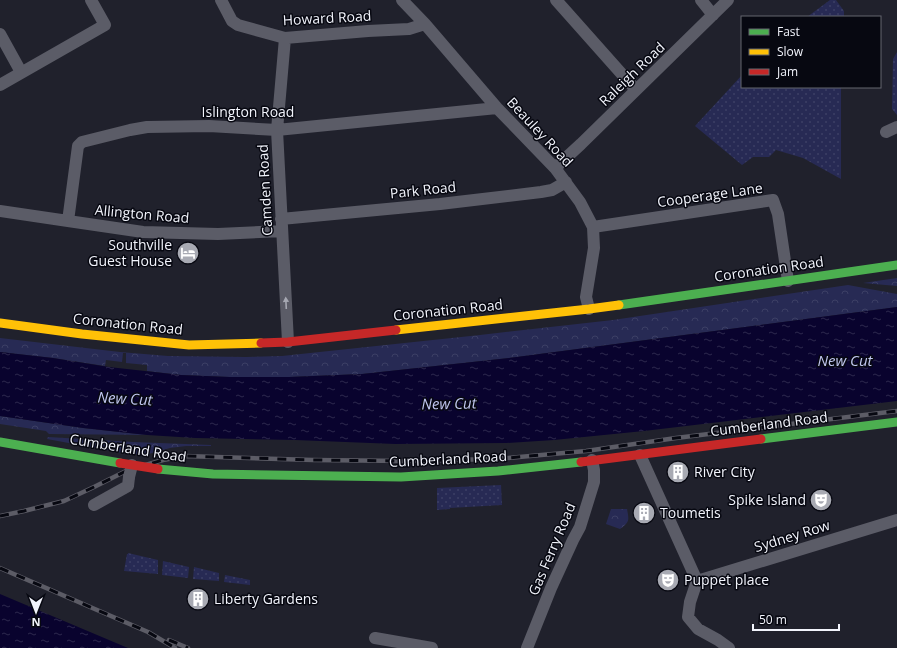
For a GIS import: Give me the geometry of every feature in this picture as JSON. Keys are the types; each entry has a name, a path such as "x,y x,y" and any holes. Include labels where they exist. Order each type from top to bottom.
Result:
{"main road":[{"name":"Coronation Road","path":"0,323 82,334 189,345 288,342 589,309 897,265"},
{"name":"Cumberland Road","path":"0,442 158,469 213,474 401,477 498,471 640,455 897,422"}],"street":[{"path":"0,85 105,25 92,0"},
{"name":"Howard Road","path":"221,0 232,21 238,25 285,38 409,29 425,24"},
{"name":"Beauley Road","path":"402,0 425,24 497,108 555,168 580,202 593,227 594,248 586,297 589,309"},
{"path":"556,0 636,90"},
{"path":"700,0 714,15"},
{"name":"Raleigh Road","path":"555,168 587,139 728,0"},
{"path":"0,34 21,72"},
{"name":"Camden Road","path":"285,38 278,130 288,342"},
{"name":"Islington Road","path":"68,221 78,146 82,142 147,127 209,126 278,130 497,108"},
{"name":"Park Road","path":"282,225 541,192 552,190 566,182"},
{"name":"Cooperage Lane","path":"593,227 773,200 778,214 788,281"},
{"name":"Allington Road","path":"0,210 143,232 218,234 282,225"},
{"path":"640,455 697,581 690,602 688,618 698,629 729,648"},
{"name":"Gas Ferry Road","path":"527,648 554,582 580,527 594,482 592,460"},
{"path":"94,505 128,486 132,465"},
{"name":"Sydney Row","path":"697,581 897,520"},
{"path":"374,638 432,648"}],"green space":[{"path":"830,0 836,0 844,11 844,16 808,16"},
{"path":"897,52 897,115 892,109 893,59"},
{"path":"741,76 741,88 841,88 841,179 803,158 776,150 769,157 753,157 742,165 695,126"},
{"path":"897,278 897,286 863,283"},
{"path":"848,285 897,294 897,307 509,358 362,374 289,377 181,375 147,371 147,365 126,363 126,353 123,353 122,362 106,360 105,366 0,352 0,338 168,356 282,356 613,320"},
{"path":"0,416 83,428 147,435 49,434 46,431 0,424"},
{"path":"48,437 211,446 186,446 170,448 145,455 123,453 47,439"},
{"path":"501,485 502,505 437,510 437,488"},
{"path":"611,509 627,509 628,520 620,529 606,524"},
{"path":"128,553 158,560 158,574 124,571"},
{"path":"163,561 189,567 188,578 162,575"},
{"path":"194,567 219,573 219,581 193,579"},
{"path":"225,575 250,580 250,585 224,582"}],"water":[{"name":"New Cut","path":"897,307 897,401 644,431 506,443 395,444 195,438 147,435 83,428 0,416 0,352 181,375 289,377 362,374 509,358"},
{"path":"0,594 128,648 0,648"}],"railway":[{"path":"0,516 64,501 128,470 163,460 185,456 405,461 496,459 586,451 676,438 897,411"},
{"path":"0,568 148,632 175,648"},
{"path":"169,640 188,648"}],"traffic: fast":[{"path":"619,305 897,265"},
{"path":"761,439 897,422"},
{"path":"0,442 120,463"},
{"path":"158,469 213,474 401,477 498,471 581,462"}],"traffic: slow":[{"path":"396,330 619,305"},
{"path":"0,323 82,334 189,345 261,343"}],"traffic: jam":[{"path":"261,343 288,342 396,330"},
{"path":"581,462 761,439"},
{"path":"120,463 158,469"}],"place":[{"name":"Southville Guest House","path":"188,253"},
{"name":"River City","path":"678,472"},
{"name":"Spike Island","path":"821,500"},
{"name":"Toumetis","path":"644,513"},
{"name":"Puppet place","path":"668,580"},
{"name":"Liberty Gardens","path":"198,599"}]}
